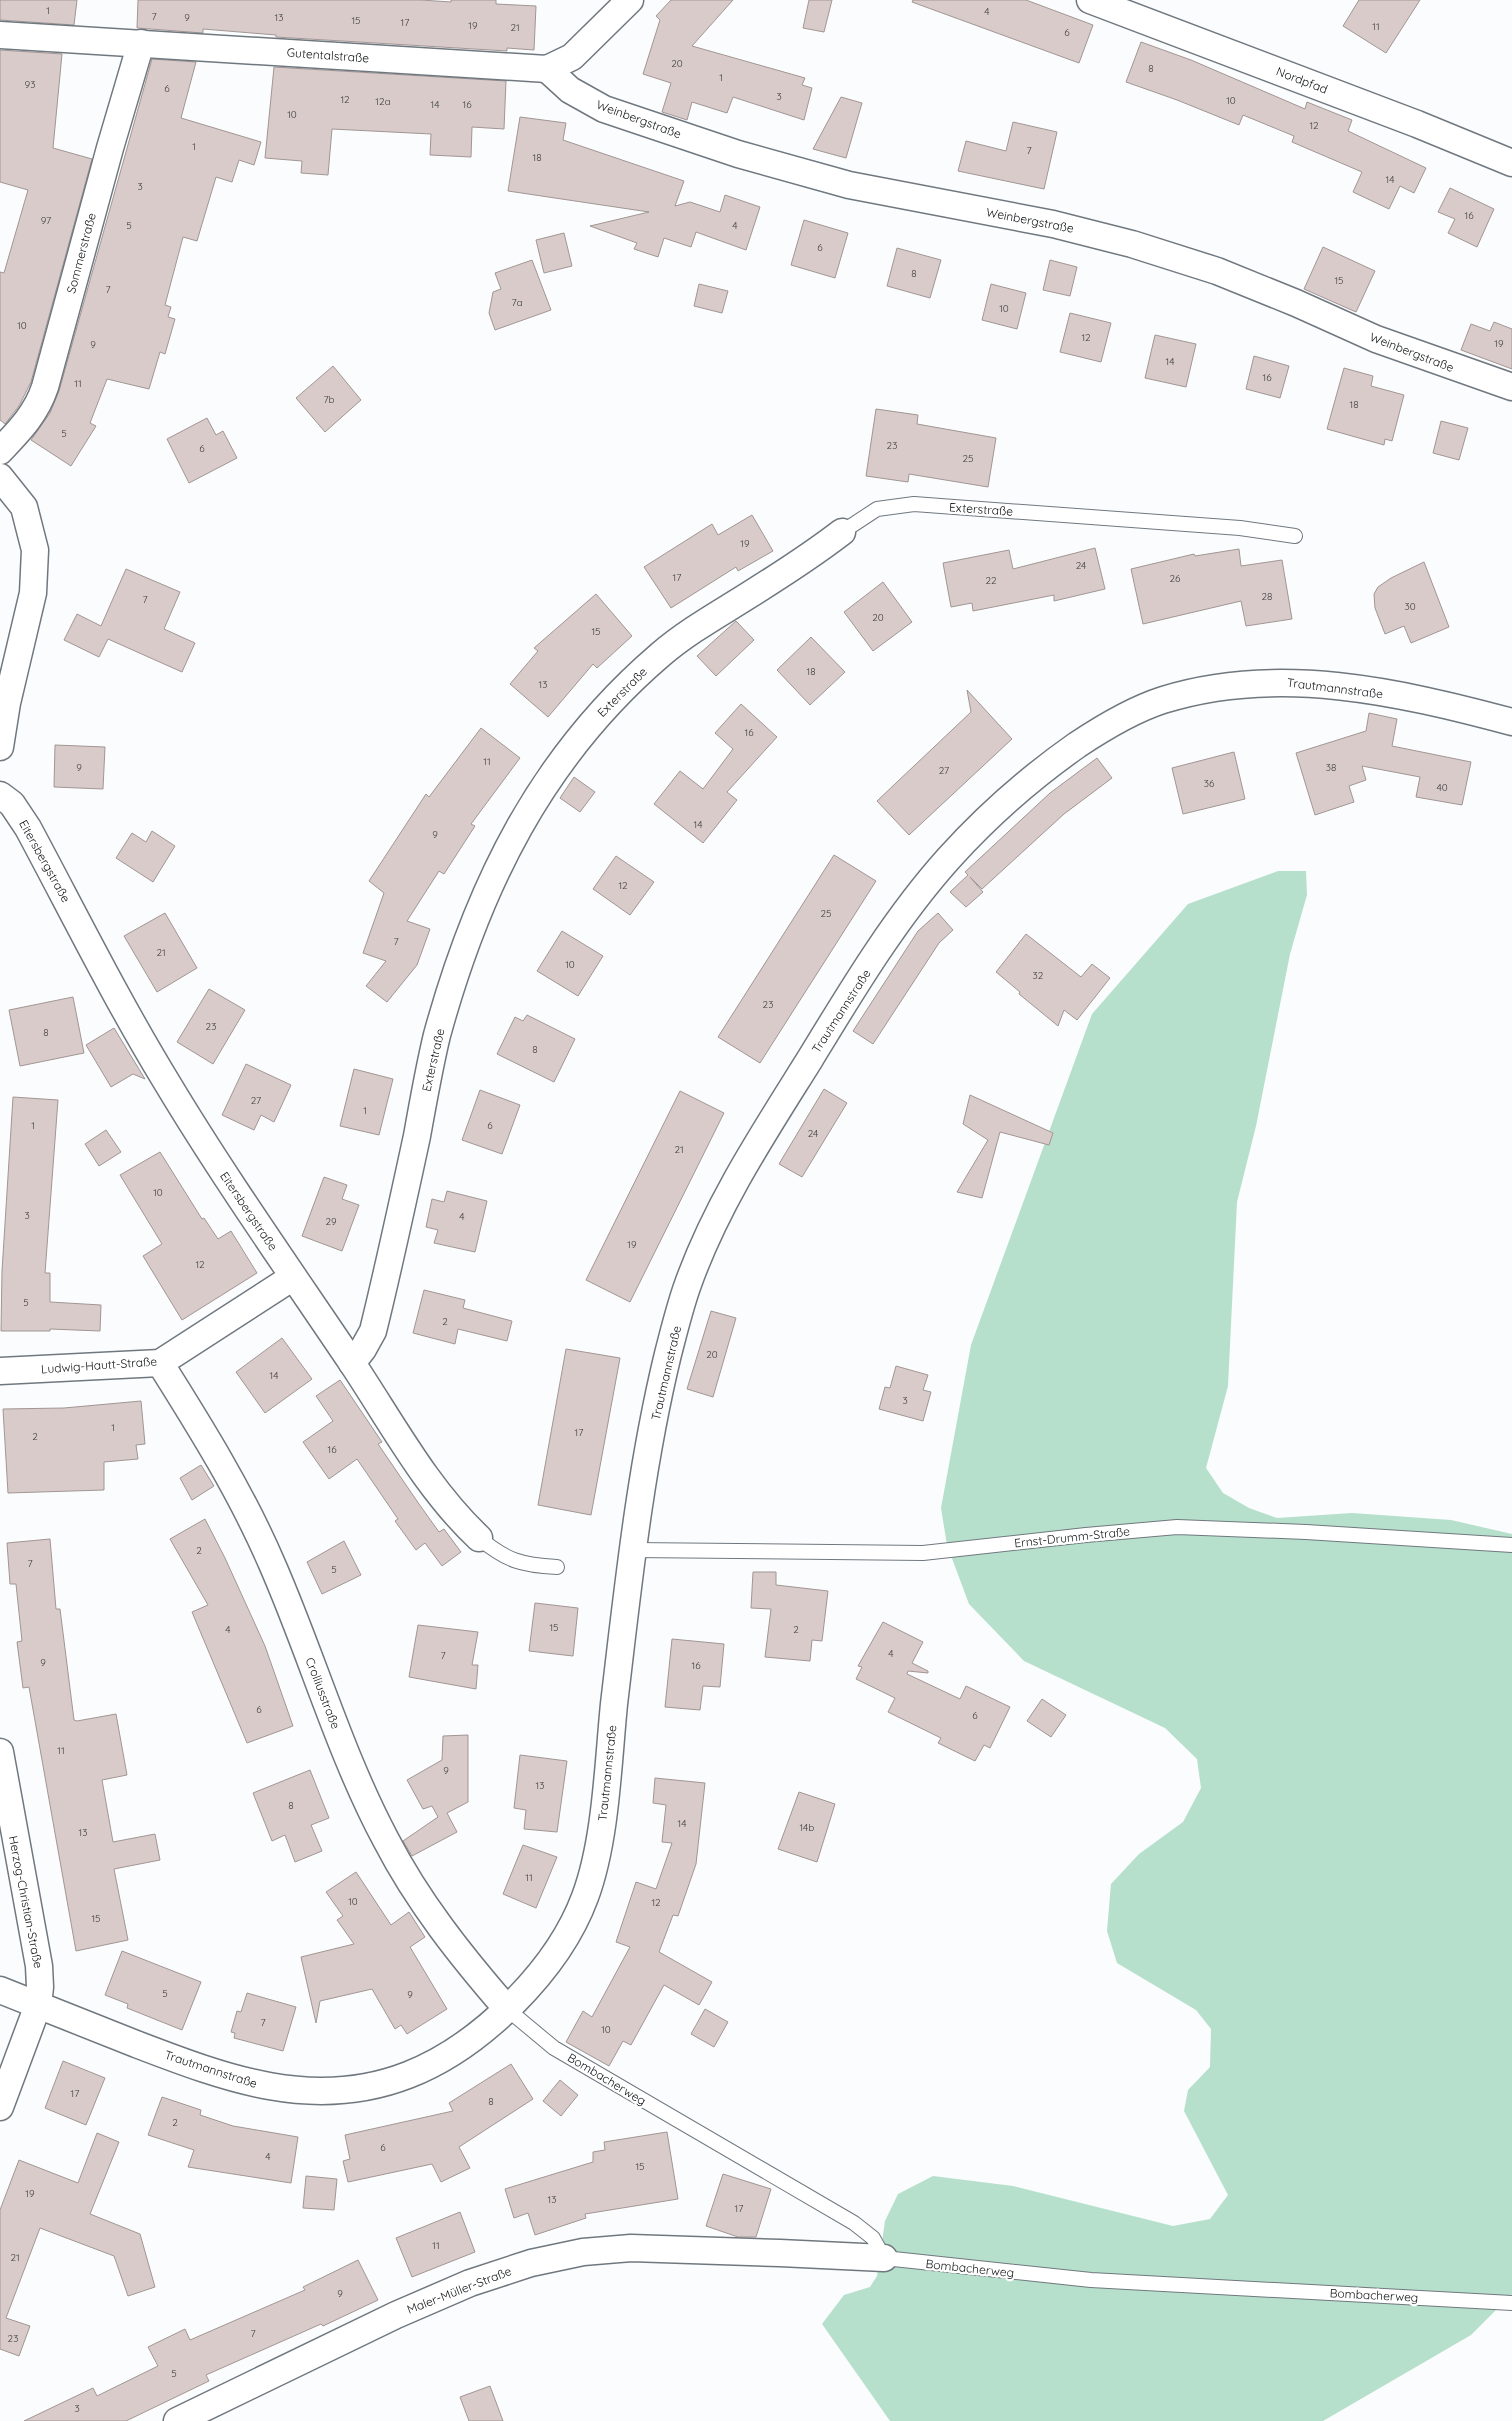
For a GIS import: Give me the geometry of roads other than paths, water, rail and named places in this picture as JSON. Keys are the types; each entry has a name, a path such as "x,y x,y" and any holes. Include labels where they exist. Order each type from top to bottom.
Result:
{"street":[{"name":"Gutentalstraße","path":"0,35 547,68 572,57 630,0"},
{"name":"Nordpfad","path":"1090,0 1417,124 1512,163"},
{"name":"Sommerstraße","path":"0,451 34,412 45,388 110,148 141,43"},
{"name":"Weinbergstraße","path":"547,68 570,90 604,109 738,154 849,185 1053,224 1132,244 1217,271 1296,303 1376,339 1436,362 1512,387"},
{"path":"0,477 12,489 24,506 35,550 33,593 7,703 0,747"},
{"name":"Exterstraße","path":"352,1363 363,1349 372,1331 437,1037 462,954 486,891 515,832 547,779 583,732 622,690 660,654 697,626 807,559 842,532"},
{"name":"Trautmannstraße","path":"0,1990 219,2074 274,2088 310,2092 340,2091 409,2074 456,2050 507,2009 538,1975 563,1939 584,1900 593,1869 602,1820 632,1550 644,1468 668,1356 687,1285 714,1222 751,1154 846,1001 883,946 946,861 998,808 1054,761 1107,725 1160,701 1218,687 1269,681 1323,684 1401,696 1512,722"},
{"name":"Eitersbergstraße","path":"0,795 12,804 28,828 165,1080 418,1466 461,1521 479,1538"},
{"name":"Ludwig-Hautt-Straße","path":"0,1370 160,1363 293,1277"},
{"name":"Crolliusstraße","path":"160,1363 216,1455 272,1564 346,1754 385,1840 424,1905 507,2009"},
{"name":"Herzog-Christian-Straße","path":"0,1752 39,1966 40,1987 38,2005 0,2107"},
{"name":"Maler-Müller-Straße","path":"177,2421 396,2315 470,2283 531,2263 583,2252 631,2248 884,2258"}],"lane":[{"name":"Exterstraße","path":"842,532 877,509 914,504 1240,528 1295,536"},
{"name":"Ernst-Drumm-Straße","path":"632,1550 923,1553 1086,1535 1177,1528 1306,1532 1512,1545"},
{"name":"Eitersbergstraße","path":"479,1538 505,1557 526,1564 557,1567"},
{"name":"Bombacherweg","path":"507,2009 554,2048 854,2223 873,2238 884,2258 1091,2280 1512,2303"}]}
